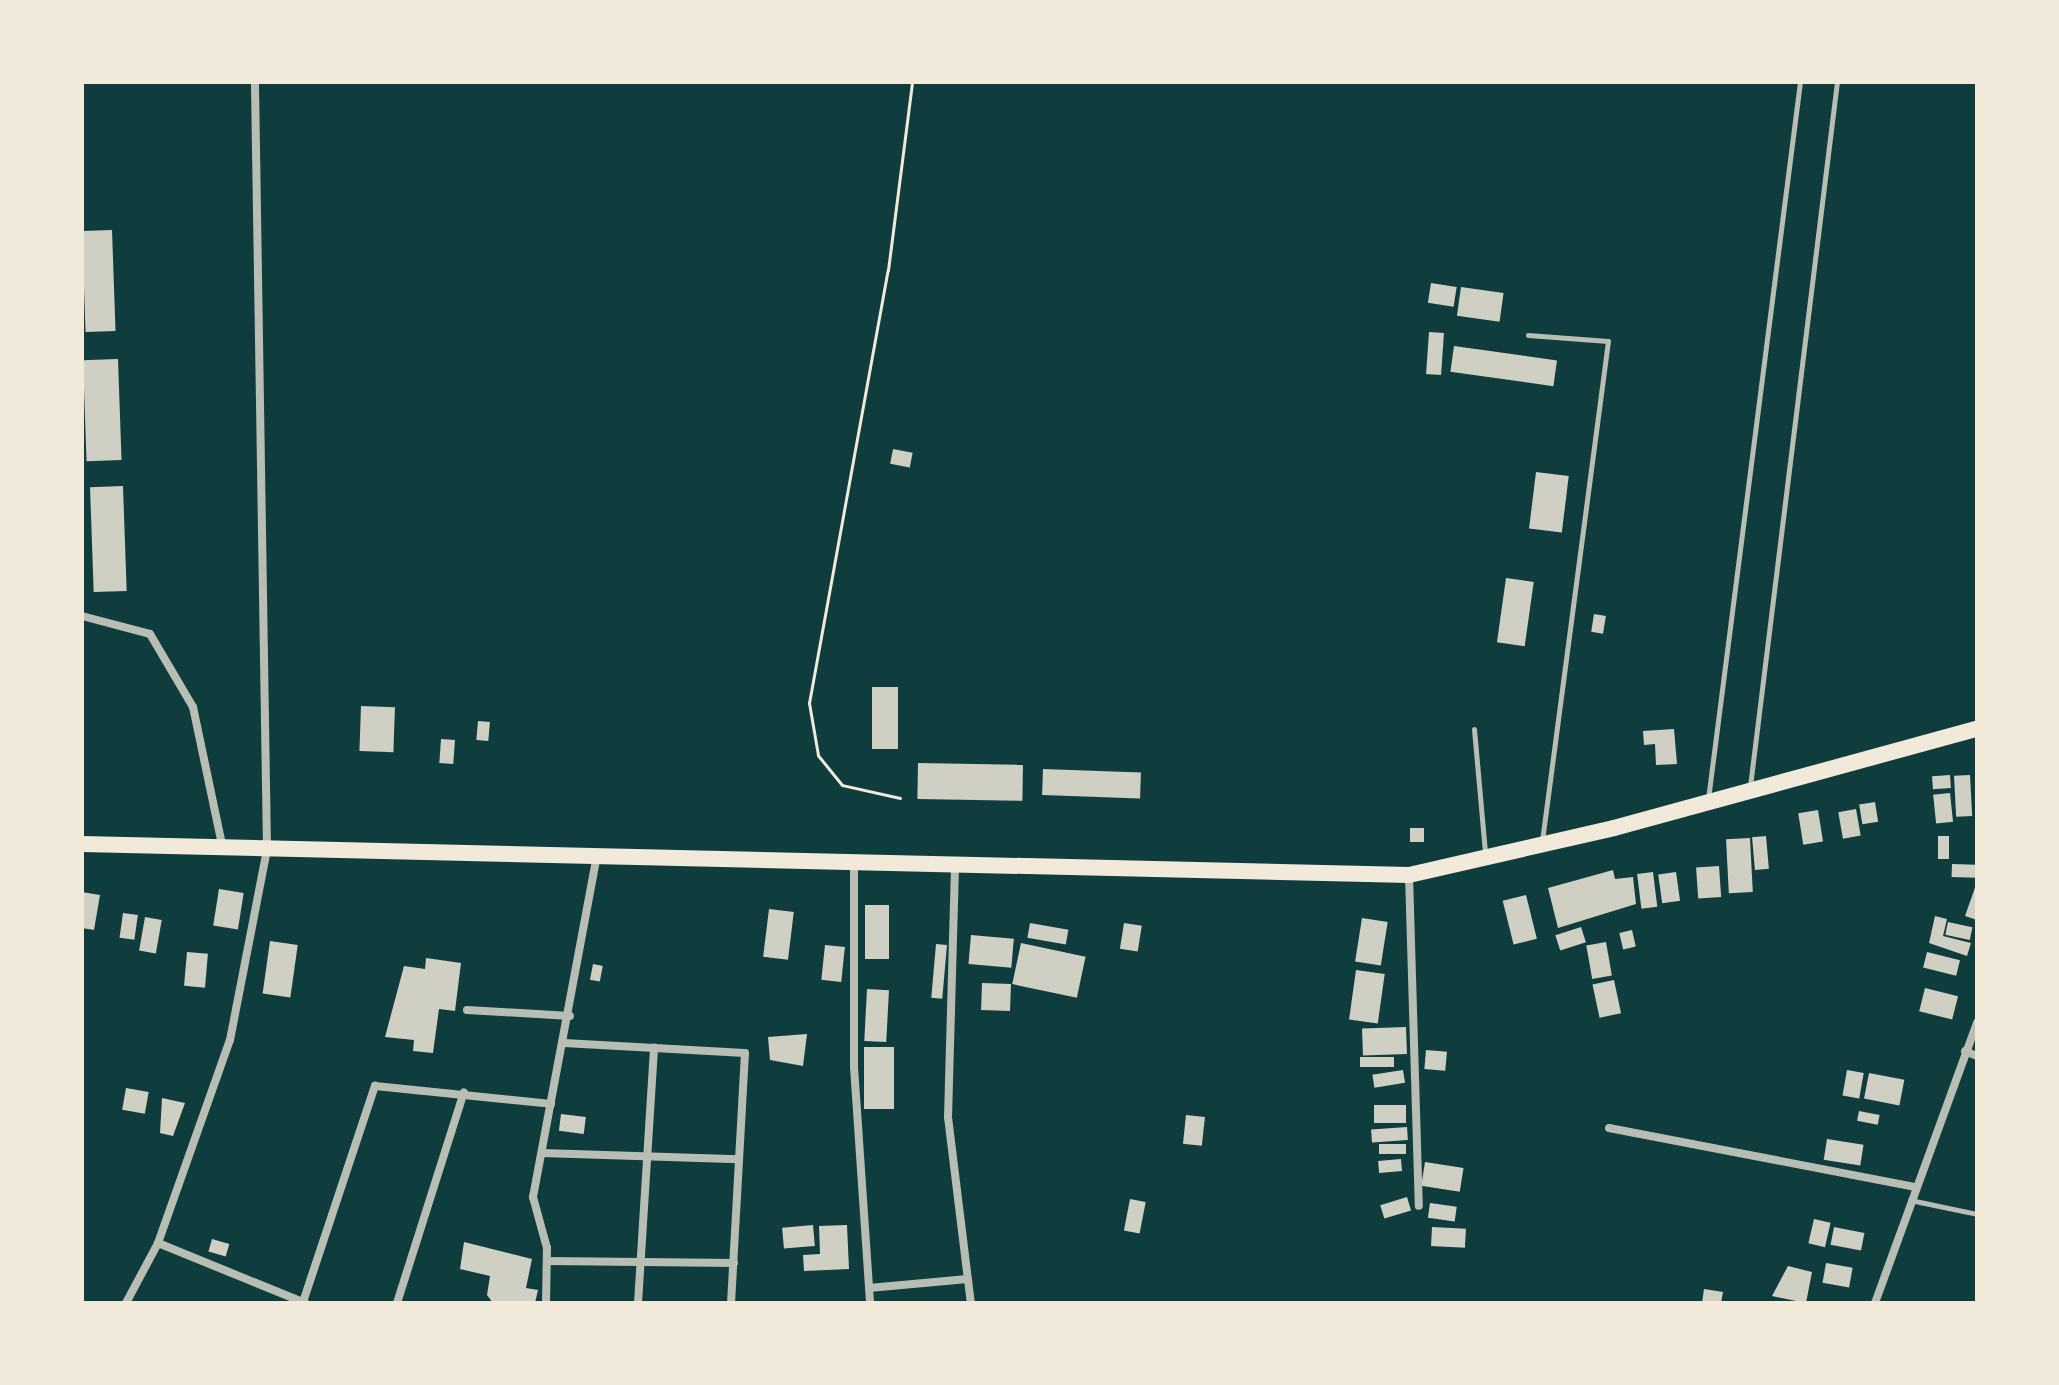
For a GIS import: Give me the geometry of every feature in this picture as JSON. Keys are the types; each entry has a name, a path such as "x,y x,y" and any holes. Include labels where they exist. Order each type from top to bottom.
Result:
{"highway":[{"path":"82,844 596,861 1409,875 1541,846 1977,729"}],"street":[{"path":"126,1303 158,1243 230,1040 267,849 255,82"},
{"path":"82,616 150,634 193,707 224,850"},
{"path":"546,1303 547,1261 533,1205 596,861"},
{"path":"854,866 854,1067 870,1303"},
{"path":"955,867 948,1117 971,1303"},
{"path":"1409,875 1419,1206"},
{"path":"467,1010 570,1016"},
{"path":"1875,1303 1909,1200 1977,1022"},
{"path":"564,1043 745,1053 731,1303"},
{"path":"638,1303 654,1047"},
{"path":"1965,1051 1977,1056"},
{"path":"158,1243 304,1303 371,1089 381,1082 551,1104"},
{"path":"397,1303 464,1092"},
{"path":"1609,1128 1914,1187"},
{"path":"542,1153 738,1159"},
{"path":"547,1261 641,1266 734,1263"},
{"path":"869,1288 968,1279"}],"lane":[{"path":"1707,802 1800,82"},
{"path":"1749,791 1837,82"},
{"path":"1528,335 1608,341 1541,846"},
{"path":"1474,729 1485,858"},
{"path":"1909,1200 1977,1214"}],"path":[{"path":"900,798 842,785 818,755 809,703 888,270 912,82"}],"building":[{"path":"112,230 116,331 86,332 82,231"},
{"path":"1431,283 1457,287 1454,307 1428,303"},
{"path":"1461,287 1504,293 1500,322 1457,316"},
{"path":"1429,332 1444,333 1441,375 1426,374"},
{"path":"1454,346 1557,360 1553,386 1450,372"},
{"path":"118,359 122,460 87,461 83,360"},
{"path":"893,449 913,453 910,468 890,464"},
{"path":"1536,472 1569,476 1562,533 1529,529"},
{"path":"123,486 127,591 94,592 90,487"},
{"path":"1506,578 1534,582 1525,646 1497,642"},
{"path":"1594,614 1606,616 1603,634 1591,632"},
{"path":"872,687 898,687 898,749 872,749"},
{"path":"361,706 395,707 393,752 359,751"},
{"path":"478,721 490,722 488,741 476,740"},
{"path":"1674,729 1677,764 1656,765 1655,744 1644,745 1643,731"},
{"path":"441,739 455,740 453,764 439,763"},
{"path":"918,763 1023,765 1022,801 917,799"},
{"path":"1043,769 1141,772 1140,798 1042,795"},
{"path":"1950,775 1951,788 1933,789 1932,776"},
{"path":"1970,775 1972,816 1956,817 1954,776"},
{"path":"1950,793 1953,822 1936,824 1933,795"},
{"path":"1875,802 1878,822 1862,824 1859,805"},
{"path":"1856,809 1861,836 1843,839 1838,812"},
{"path":"1818,810 1823,842 1803,845 1798,813"},
{"path":"1410,828 1424,828 1424,842 1410,842"},
{"path":"1766,836 1769,869 1755,870 1752,837"},
{"path":"1938,836 1949,836 1949,859 1938,859"},
{"path":"1750,838 1753,892 1729,893 1726,839"},
{"path":"1952,864 1977,865 1977,878 1952,877"},
{"path":"1719,866 1721,897 1698,899 1696,868"},
{"path":"1613,870 1615,879 1633,877 1636,904 1558,928 1548,888"},
{"path":"1653,872 1657,907 1641,909 1637,874"},
{"path":"1676,872 1680,901 1662,903 1658,875"},
{"path":"1977,882 1977,920 1965,916"},
{"path":"219,889 244,893 238,929 213,926"},
{"path":"82,892 100,895 94,930 82,928"},
{"path":"1526,895 1537,939 1514,944 1503,901"},
{"path":"865,905 889,905 889,959 865,959"},
{"path":"769,909 794,912 788,960 763,957"},
{"path":"123,913 138,915 134,940 120,938"},
{"path":"1935,916 1947,919 1943,936 1971,943 1967,956 1929,943"},
{"path":"145,917 162,920 156,953 139,950"},
{"path":"1362,918 1388,922 1381,966 1355,961"},
{"path":"1948,922 1972,927 1970,940 1945,935"},
{"path":"1030,923 1068,930 1066,945 1027,938"},
{"path":"1124,923 1142,926 1138,951 1120,949"},
{"path":"1581,927 1586,942 1560,951 1555,935"},
{"path":"1632,930 1636,947 1623,949 1619,933"},
{"path":"971,935 1014,939 1011,968 968,964"},
{"path":"270,941 298,945 290,997 263,993"},
{"path":"1606,942 1612,975 1592,979 1586,945"},
{"path":"1021,943 1086,957 1077,998 1012,984"},
{"path":"936,944 947,945 942,999 931,998"},
{"path":"825,945 845,947 841,982 821,980"},
{"path":"187,952 208,954 205,988 184,986"},
{"path":"1927,952 1960,960 1956,976 1923,968"},
{"path":"426,958 461,963 455,1011 439,1009 433,1053 413,1051 414,1040 385,1037 404,966 425,969"},
{"path":"593,964 603,966 600,982 590,980"},
{"path":"1356,970 1385,974 1378,1024 1349,1020"},
{"path":"1614,980 1621,1013 1600,1018 1592,985"},
{"path":"982,983 1011,984 1010,1011 981,1010"},
{"path":"1925,988 1958,996 1952,1020 1919,1011"},
{"path":"867,989 889,990 886,1042 864,1041"},
{"path":"1406,1027 1407,1054 1363,1056 1362,1029"},
{"path":"807,1034 803,1066 770,1060 768,1037"},
{"path":"864,1047 894,1047 894,1109 864,1109"},
{"path":"1426,1050 1447,1052 1445,1071 1424,1069"},
{"path":"1360,1057 1394,1057 1394,1067 1360,1067"},
{"path":"1403,1070 1405,1083 1374,1088 1372,1075"},
{"path":"1847,1070 1864,1073 1859,1099 1842,1096"},
{"path":"1869,1073 1904,1080 1899,1105 1864,1099"},
{"path":"126,1088 149,1092 145,1114 122,1110"},
{"path":"162,1098 185,1103 173,1136 160,1133"},
{"path":"1374,1105 1406,1105 1406,1123 1374,1123"},
{"path":"1859,1111 1880,1115 1878,1125 1857,1121"},
{"path":"561,1114 586,1117 584,1134 559,1131"},
{"path":"1186,1115 1205,1117 1202,1146 1183,1144"},
{"path":"1407,1127 1408,1140 1372,1142 1371,1130"},
{"path":"1827,1139 1864,1145 1860,1166 1824,1160"},
{"path":"1379,1144 1406,1144 1406,1154 1379,1154"},
{"path":"1401,1159 1402,1171 1379,1173 1378,1161"},
{"path":"1425,1162 1464,1168 1460,1192 1421,1186"},
{"path":"1407,1197 1411,1210 1384,1219 1380,1205"},
{"path":"1130,1199 1146,1202 1140,1233 1124,1230"},
{"path":"1430,1203 1457,1207 1455,1222 1428,1218"},
{"path":"1814,1219 1831,1223 1825,1247 1808,1243"},
{"path":"813,1225 815,1246 784,1249 782,1228"},
{"path":"847,1225 849,1269 804,1271 803,1255 820,1254 819,1226"},
{"path":"1432,1227 1466,1229 1465,1248 1431,1246"},
{"path":"1834,1227 1864,1233 1861,1251 1831,1245"},
{"path":"212,1239 229,1244 226,1256 208,1251"},
{"path":"464,1242 532,1259 526,1288 538,1290 535,1303 493,1303 487,1295 490,1276 460,1269"},
{"path":"1826,1263 1853,1268 1849,1287 1823,1283"},
{"path":"1788,1266 1812,1272 1806,1303 1772,1296"},
{"path":"1704,1289 1723,1292 1721,1303 1702,1303"}]}
